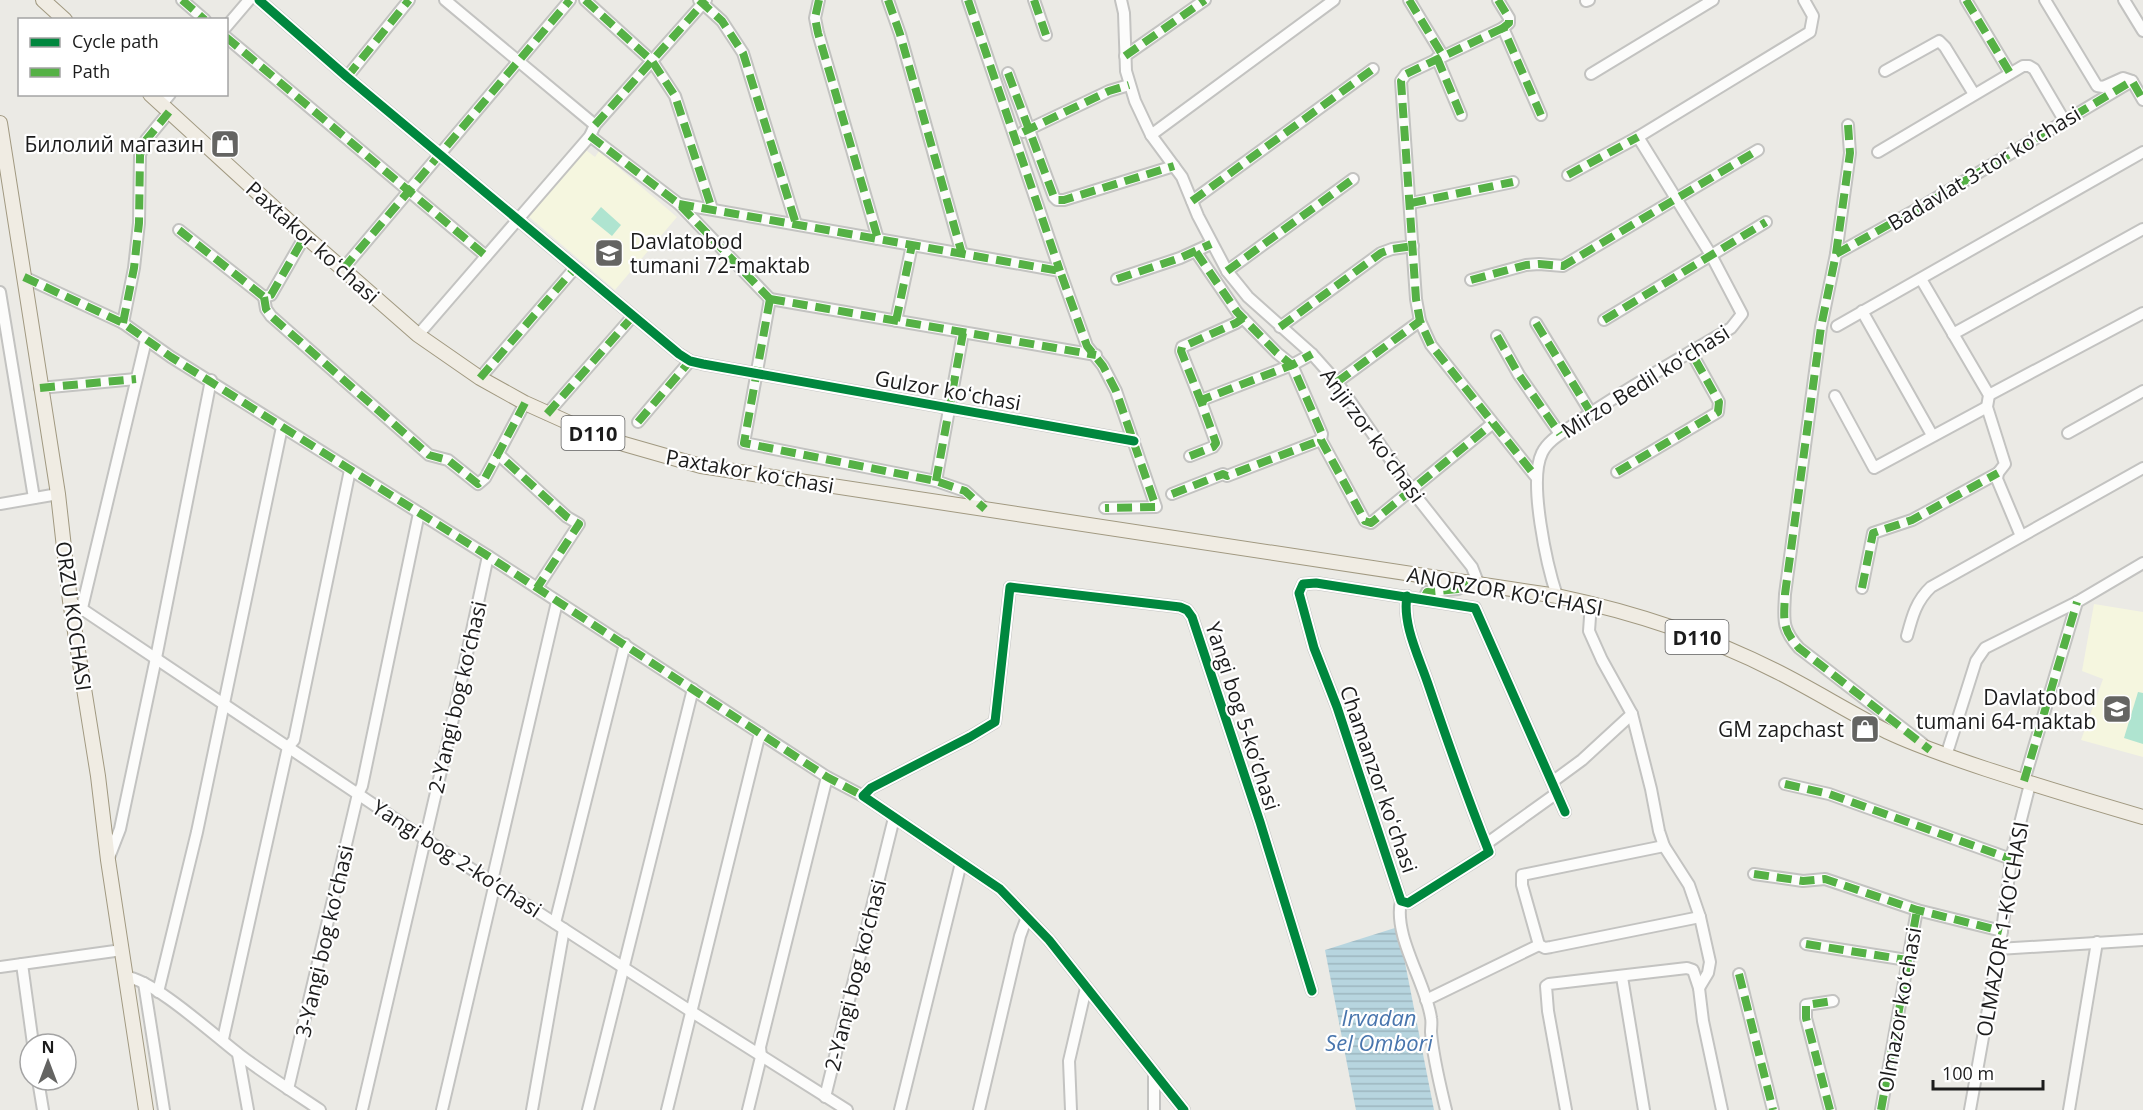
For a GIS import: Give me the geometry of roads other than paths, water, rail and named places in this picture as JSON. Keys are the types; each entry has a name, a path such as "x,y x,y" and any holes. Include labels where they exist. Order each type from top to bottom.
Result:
{"main road":[{"path":"43,0 63,18"},
{"name":"Paxtakor koʻchasi","path":"153,96 167,104 305,236 418,335 480,378 547,414 624,444 701,466 1224,544"},
{"name":"ORZU KOCHASI","path":"0,123 76,605 108,860 146,1110"},
{"name":"ANORZOR KO'CHASI","path":"1224,544 1557,596 1591,603 1666,625 1722,646 1776,671 1888,732 1930,750 2143,817"}],"street":[{"path":"182,0 203,18"},
{"path":"228,25 249,0"},
{"path":"259,0 575,268 690,361 638,422"},
{"path":"347,76 409,0"},
{"path":"444,0 518,61 592,131 679,204 770,299 1096,355"},
{"path":"344,269 570,0"},
{"path":"585,0 652,61 675,96 712,209"},
{"path":"819,0 815,18 818,33 878,239"},
{"path":"888,0 900,34 962,254"},
{"path":"968,0 1087,346 1096,355 1116,391 1156,507 1105,508"},
{"path":"1034,0 1046,35"},
{"name":"Anjirzor koʻchasi","path":"1121,0 1129,85 1151,135 1182,177 1211,244 1227,271 1248,297 1312,354 1337,382 1412,490 1472,567 1473,584"},
{"path":"1125,56 1205,0"},
{"path":"1151,135 1334,0"},
{"path":"1409,0 1440,57 1461,115"},
{"path":"1498,0 1509,18 1509,23 1503,28 1406,74 1401,81 1413,246 1419,321 1431,345 1536,477"},
{"path":"1591,74 1713,0"},
{"path":"1568,176 1638,137 1810,32 1813,16 1804,0"},
{"path":"1966,0 2010,73"},
{"path":"2045,0 2097,86 2103,87 2123,78 2132,81 2143,100"},
{"path":"2124,0 2143,31"},
{"path":"418,335 702,1 722,21 743,53 796,224"},
{"path":"1503,28 1541,115"},
{"path":"228,40 486,256"},
{"path":"1884,71 1939,41 1974,94"},
{"path":"1878,152 2023,66 2034,69 2064,120"},
{"path":"1191,201 1373,69"},
{"path":"1008,73 1054,197 1060,201 1174,166"},
{"name":"Badavlat 3-tor koʼchasi","path":"1836,254 1926,204 2132,81"},
{"path":"1014,135 1109,91 1129,85"},
{"path":"123,323 134,268 139,223 140,155 167,104"},
{"path":"1848,125 1850,153 1836,254 1821,327 1785,594 1784,622 1788,636 1799,648 1930,750"},
{"name":"Mirzo Bedil koʻchasi","path":"1557,596 1543,543 1536,477 1542,451 1560,434 1591,413 1731,328 1742,314 1711,255 1638,137"},
{"path":"1471,280 1526,265 1563,266 1758,150"},
{"path":"1836,326 2143,152"},
{"path":"1227,271 1353,179"},
{"path":"1411,203 1513,182"},
{"path":"679,204 1060,272"},
{"path":"1604,320 1766,222"},
{"path":"1953,334 2143,229"},
{"path":"179,230 264,297 266,309 271,315 429,455 448,460 478,484 485,478 525,403"},
{"path":"264,297 271,295 305,236"},
{"path":"1117,279 1196,252 1211,244"},
{"path":"896,321 912,245"},
{"path":"1280,327 1382,253 1413,246"},
{"path":"1196,252 1243,318 1292,365 1322,434 1321,440 1365,521 1371,523 1492,424"},
{"path":"480,378 575,268"},
{"path":"24,277 123,323 282,427 625,644 827,777 863,796 1000,889 1049,940 1184,1110"},
{"path":"1862,588 1873,533 1912,520 1998,473 2005,464 1988,407 1989,395 1921,279"},
{"path":"0,292 34,498"},
{"path":"770,299 744,443 936,481 965,491 985,509"},
{"path":"1862,312 1932,435"},
{"path":"1989,395 2143,313"},
{"path":"547,414 633,316"},
{"path":"1190,456 1213,447 1216,443 1181,351 1182,347 1243,318"},
{"path":"1337,382 1419,321"},
{"path":"1536,323 1591,413"},
{"path":"936,481 963,333"},
{"path":"1497,336 1519,375 1560,434"},
{"path":"76,605 146,340"},
{"path":"1617,472 1718,412 1719,402 1691,352"},
{"path":"1202,404 1204,399 1292,365 1312,354"},
{"name":"Gulzor koʻchasi","path":"690,361 1134,441"},
{"path":"40,388 136,379"},
{"path":"108,860 120,829 211,381"},
{"path":"2068,434 2143,391"},
{"path":"1834,396 1874,468 1988,407"},
{"path":"158,992 197,832 282,427"},
{"path":"1172,494 1223,474 1227,476 1321,440"},
{"path":"498,454 567,517 579,524 537,588"},
{"path":"1906,636 1917,604 1931,587 2143,468"},
{"path":"223,1039 288,747 294,740 350,470"},
{"path":"1998,473 1997,479 2021,536"},
{"path":"0,504 58,495"},
{"path":"358,794 362,786 419,513"},
{"name":"2-Yangi bog koʼchasi","path":"425,839 488,556"},
{"path":"1946,756 1976,661 1984,648 2077,602 2143,563"},
{"name":"Chamanzor koʻchasi","path":"1446,1110 1431,1032 1432,1019 1412,965 1399,910 1401,902 1337,707 1314,648 1299,593 1303,584 1316,583 1424,598 1475,608 1565,812"},
{"path":"1424,598 1427,592 1458,589 1473,584"},
{"name":"Yangi bog 5-koʼchasi","path":"863,796 871,788 996,722 1010,587 1180,607 1187,610 1192,617 1260,822 1312,991"},
{"path":"1407,596 1405,607 1413,639 1486,844"},
{"path":"442,1110 557,602"},
{"name":"OLMAZOR 1-KO'CHASI","path":"1970,1110 2002,931 2011,858 2027,782 2077,602"},
{"path":"1591,603 1589,631 1632,714 1664,846 1689,885 1700,917 1710,962 1708,973 1699,988"},
{"name":"Yangi bog 2-koʼchasi","path":"76,605 425,839 761,1057 847,1110"},
{"path":"532,1110 560,926 625,644"},
{"path":"588,1110 693,689"},
{"path":"1552,782 1589,753 1632,714"},
{"path":"667,1110 760,733"},
{"path":"748,1110 761,1057 760,1047 827,777"},
{"path":"1785,784 1829,794 2011,858"},
{"name":"Chamanzor koʻchasi","path":"1401,902 1408,903 1489,852 1486,844 1557,793"},
{"name":"3-Yangi bog koʼchasi","path":"288,1089 358,794"},
{"name":"2-Yangi bog koʼchasi","path":"825,1097 894,818"},
{"path":"362,1110 425,839"},
{"path":"1664,846 1522,875 1521,885 1539,945 1545,948 1551,947 1700,917"},
{"path":"900,1110 961,863"},
{"path":"1754,874 1803,881 1825,879 1917,910 2002,931"},
{"name":"Olmazor koʻchasi","path":"1881,1110 1917,910"},
{"path":"979,1110 1020,936 1027,917"},
{"path":"1998,949 2143,940"},
{"path":"2069,1110 2097,942"},
{"path":"1806,944 1908,960"},
{"path":"1426,1000 1539,945"},
{"path":"0,967 122,950"},
{"path":"22,964 31,1032"},
{"path":"1566,1110 1545,989 1549,984 1690,968 1695,974 1699,988 1703,1021 1722,1110"},
{"path":"1739,974 1773,1110"},
{"path":"126,977 144,982 223,1039 238,1054 320,1110"},
{"path":"1622,977 1644,1110"},
{"path":"144,982 164,1110"},
{"path":"1071,1110 1069,1061 1086,988"},
{"path":"1830,1110 1806,1018 1806,1005 1833,1001"},
{"path":"238,1054 248,1110"},
{"path":"1154,1072 1154,1110"},
{"path":"40,1092 43,1110"}],"water":[{"name":"Irvadan Sel Ombori","path":"1398,927 1434,1110 1356,1110 1325,950"}],"place":[{"name":"Билолий магазин","path":"225,144"},
{"name":"Davlatobod tumani 72-maktab","path":"609,253"},
{"name":"Davlatobod tumani 64-maktab","path":"2117,709"},
{"name":"GM zapchast","path":"1865,729"}]}
